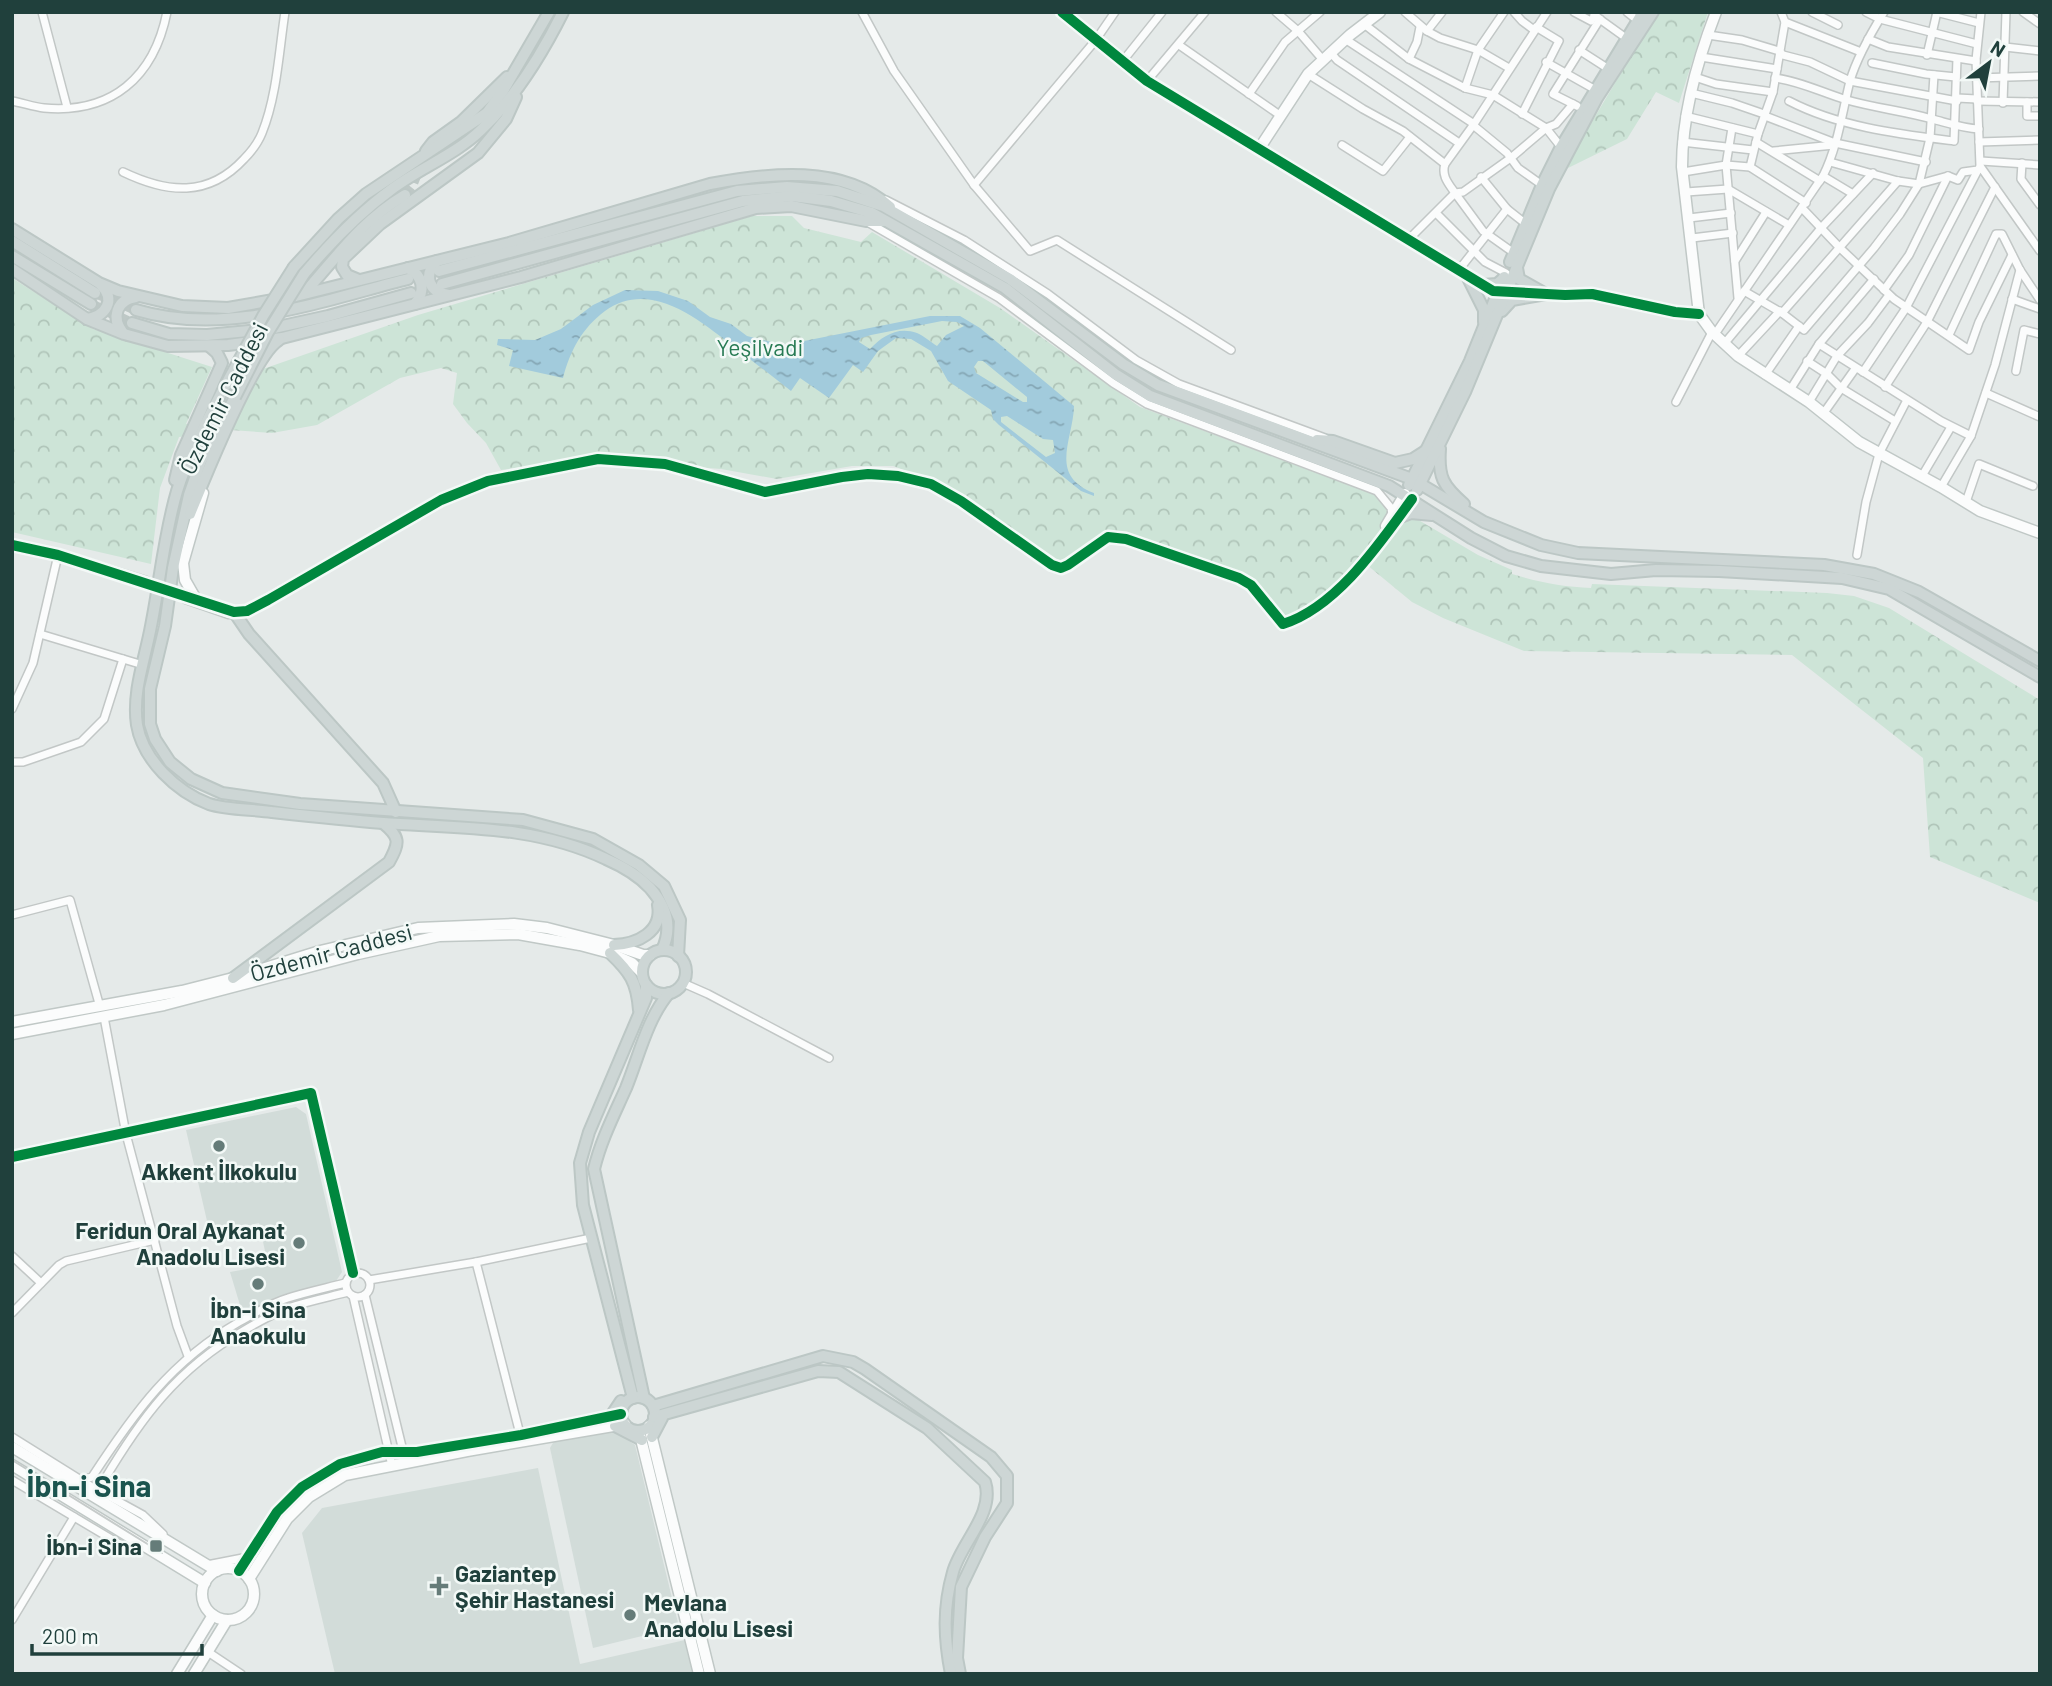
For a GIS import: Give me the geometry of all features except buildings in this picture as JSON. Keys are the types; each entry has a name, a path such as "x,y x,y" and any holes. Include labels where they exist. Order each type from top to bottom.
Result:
{"main road":[{"name":"Özdemir Caddesi","path":"549,12 487,113 366,194 338,219 294,267 263,316 189,458 177,492 135,700 140,736 148,752 177,788 210,804 383,823 500,829 564,842 625,868 657,896 668,920 668,938 662,950"},
{"name":"Özdemir Caddesi","path":"563,12 501,109 461,146 392,189 345,228 304,274 268,332 201,461 189,495 178,543 165,626 150,689 150,724 155,739 170,762 191,779 222,793 396,813 523,820 593,839 639,865 664,886 680,920 678,956"},
{"path":"1409,496 1484,328 1517,266 1567,151 1597,98 1653,12"},
{"path":"1416,481 1440,443 1465,392 1496,317 1505,275 1578,106 1594,89 1640,16"},
{"path":"426,151 433,142 461,122 524,56"},
{"path":"359,280 347,275 342,267 343,259 380,224 478,153 506,119 528,70"},
{"path":"12,241 97,288 181,306 228,307 296,296 359,280 438,266 710,184 743,177 794,174 830,179 876,194 892,217"},
{"path":"449,295 439,294 431,287 428,278 430,268 737,191 787,187 837,191 883,206 892,217 1005,289 1115,374 1150,396 1409,496 1471,538 1506,556 1541,566 1611,574 1656,570 1719,571 1842,578 1889,589 2040,677"},
{"path":"296,296 308,289 355,234 392,202 405,195"},
{"path":"442,284 743,201 792,196 831,201 892,217 1010,279 1123,364 1158,385 1416,481 1484,522 1541,545 1578,553 1825,565 1874,574 1919,592 2040,661"},
{"path":"132,323 169,334 207,335 256,330 413,298 449,295 521,277 756,208 791,206 866,221 892,217"},
{"path":"12,229 97,288 107,290 109,301 106,310 98,317 88,319"},
{"path":"12,256 91,304"},
{"path":"1517,266 1520,279 1546,294"},
{"path":"12,269 88,319 124,334 168,346 209,346 282,338 413,298 422,294 422,284 415,271 265,315 191,320 172,319 136,310"},
{"path":"1462,274 1484,310 1484,328"},
{"path":"1483,285 1497,284 1505,275"},
{"path":"1496,317 1512,300 1546,294"},
{"path":"124,334 117,325 116,315 120,305 128,298 139,297"},
{"path":"178,543 212,458 267,350 282,338"},
{"path":"164,546 165,515 181,455 222,363 217,353 209,346"},
{"path":"1304,439 1333,441 1395,463 1413,459 1429,448"},
{"path":"1440,443 1439,466 1444,484 1484,522"},
{"path":"1395,517 1411,513 1439,517"},
{"path":"234,612 249,634 383,783 396,813"},
{"path":"233,978 389,862 397,848 397,840 395,833 383,823"},
{"path":"639,1016 638,995 630,972 612,949 639,940 655,928 660,915 657,896"},
{"path":"662,950 678,956 686,971 682,983 669,993 659,1006 601,1141 594,1169 647,1412 591,1238 583,1205 580,1163 589,1132 646,998 642,973 645,961 650,955 662,950"},
{"path":"646,985 656,993 669,993"},
{"path":"618,1420 629,1428 647,1412 822,1356 853,1362 865,1369 991,1457 1007,1476 1007,1503 985,1538 961,1587 957,1658 960,1674"},
{"path":"618,1420 818,1371 839,1372 927,1429 985,1482 989,1494 986,1506 954,1567 946,1596 945,1641 951,1674"}],"street":[{"path":"42,12 67,107"},
{"path":"12,101 45,108 80,106 112,97 132,84 149,64 162,35 167,12"},
{"path":"122,172 146,184 189,189 211,185 234,171 252,151 262,133 272,97 285,12"},
{"path":"862,12 894,71 974,185 1030,251 1057,240 1231,350"},
{"path":"1062,12 1147,81 1483,285 1503,292 1591,294 1675,312 1699,314"},
{"path":"974,185 1095,41 1115,12"},
{"path":"1122,62 1162,12"},
{"path":"1147,81 1205,12"},
{"path":"1276,12 1327,57 1459,143"},
{"path":"1249,93 1285,42 1320,12"},
{"path":"1259,149 1308,74 1366,19 1380,12"},
{"path":"1405,12 1424,29 1440,38 1478,50 1509,68"},
{"path":"1409,59 1424,29 1443,12"},
{"path":"1465,88 1478,50 1504,12"},
{"path":"1514,12 1521,21 1559,41 1546,62 1522,114"},
{"path":"1514,253 1488,234 1455,193 1444,176 1445,164 1474,125 1547,12"},
{"path":"1574,12 1591,21 1597,16"},
{"path":"1626,12 1640,16"},
{"path":"1716,12 1695,77 1685,116 1682,142 1699,314 1738,356 1809,402 1879,454 1941,486 1980,511 2040,533"},
{"path":"1750,167 1753,150 1773,92 1785,22 1781,12"},
{"path":"1812,12 1838,24"},
{"path":"1866,12 1933,34 1977,44"},
{"path":"1927,55 1937,12 1979,23"},
{"path":"1823,414 1906,308 1980,166 1976,61 1981,12"},
{"path":"2003,103 2006,12"},
{"path":"2023,12 2040,24"},
{"path":"1597,16 1626,38"},
{"path":"1408,240 1455,193 1463,192 1578,106 1553,94 1597,16"},
{"path":"1676,402 1714,333 1822,179 1842,122 1850,81 1861,52 1882,16"},
{"path":"1366,19 1409,59 1465,88 1493,95 1546,128 1561,147"},
{"path":"1785,22 1861,52"},
{"path":"1708,35 1742,40 1779,51 1783,55 1810,62 1850,81 1933,98 2003,103 2040,102"},
{"path":"1345,39 1474,125 1511,158 1518,168 1542,185"},
{"path":"1868,39 1888,47 1927,55 1976,61"},
{"path":"1179,44 1281,116"},
{"path":"2005,47 2040,51"},
{"path":"1579,50 1607,68"},
{"path":"1701,57 1776,74 1847,100 1898,113 1932,118 1956,127 1979,130"},
{"path":"1789,102 1815,115 1842,122 1955,141 1957,59"},
{"path":"1546,62 1594,89"},
{"path":"1872,63 1956,77"},
{"path":"1308,74 1410,137 1445,164"},
{"path":"1744,291 1781,312 1804,330 1900,214 1919,184 1930,138 1934,75"},
{"path":"1976,78 2040,76"},
{"path":"1695,77 1716,84 1773,92"},
{"path":"1691,93 1732,103 1835,144 1926,162"},
{"path":"2027,102 2027,116 2040,116"},
{"path":"1685,116 1732,128 1757,138 1773,151 1853,194"},
{"path":"1732,128 1726,166 1738,299"},
{"path":"1342,145 1383,171 1410,137"},
{"path":"1979,142 2040,140"},
{"path":"1682,142 1753,150"},
{"path":"1773,151 1835,144"},
{"path":"1830,162 1898,181 1919,184 1948,176 1958,180 1963,172 1980,166 2022,163 2040,165"},
{"path":"2022,163 2021,179 2040,205"},
{"path":"1683,172 1726,166 1750,167 1804,206 1840,248 1886,293 1969,350 1979,322 2012,255"},
{"path":"1980,166 2040,251"},
{"path":"1724,344 1762,302 1822,227 1873,173"},
{"path":"1809,402 1837,356 1868,323 1909,255 1948,176"},
{"path":"1481,177 1507,209 1526,224"},
{"path":"1738,356 1840,248 1898,181"},
{"path":"1885,387 1927,322 1995,187"},
{"path":"1686,192 1728,189 1789,225"},
{"path":"2028,190 2040,190"},
{"path":"876,194 964,240 1048,294 1136,360 1179,384 1333,441"},
{"path":"1462,274 1507,209"},
{"path":"1735,261 1766,212"},
{"path":"1689,218 1731,213"},
{"path":"1436,214 1485,261 1505,275"},
{"path":"866,221 999,298 1113,383 1147,404 1377,491 1395,517"},
{"path":"1692,238 1732,233"},
{"path":"1948,335 1996,233 2003,234 2020,270 2040,300"},
{"path":"1941,486 1971,436 1986,393 2020,270"},
{"path":"1790,390 1819,344 1874,279"},
{"path":"1996,289 2040,309"},
{"path":"1765,375 1799,326"},
{"path":"2016,371 2024,330 2040,334"},
{"path":"1819,344 1951,427 1971,436"},
{"path":"1807,361 1841,388 1895,421"},
{"path":"1986,393 2040,417"},
{"path":"1857,555 1866,502 1879,454 1907,400"},
{"path":"1923,476 1951,427"},
{"path":"212,458 183,563 185,580 192,600 234,612 247,611 268,600 441,500 488,481 598,459 665,464 765,492 842,477 868,474 898,476 931,484 961,501 1052,565 1061,568 1068,565 1108,537 1126,539 1240,578 1258,593 1283,624 1316,608 1347,580 1374,548 1409,496"},
{"path":"1966,502 1979,464 2033,486"},
{"path":"12,545 58,555 146,582"},
{"path":"12,709 33,663 58,555"},
{"path":"40,634 143,665"},
{"path":"12,762 23,762 81,742 104,719 123,659"},
{"path":"12,915 70,901 102,1012 126,1134 177,1326 188,1356"},
{"name":"Özdemir Caddesi","path":"12,1034 233,978 320,951 418,928 514,924 547,928 612,949 642,973"},
{"name":"Özdemir Caddesi","path":"12,1022 164,1005 358,954 439,936 518,934 650,955"},
{"path":"682,983 708,993 829,1058"},
{"path":"12,1157 311,1093 353,1273"},
{"path":"369,1280 476,1262 591,1238"},
{"path":"12,1313 66,1261 155,1240"},
{"path":"12,1256 41,1283"},
{"path":"476,1262 521,1438"},
{"path":"353,1273 362,1274 369,1280 369,1290 365,1295"},
{"path":"81,1480 92,1477 138,1410 188,1356 231,1326 273,1304 286,1298 345,1283 353,1273"},
{"path":"345,1283 350,1294 392,1466"},
{"path":"92,1477 97,1483 103,1482 145,1416 194,1364 236,1335 277,1313 350,1294 365,1295"},
{"path":"365,1295 406,1462"},
{"path":"647,1412 699,1674"},
{"path":"647,1412 710,1674"},
{"path":"249,1579 287,1519 309,1497 345,1475 618,1420"},
{"path":"12,1437 143,1515 173,1544"},
{"path":"239,1571 277,1512 302,1488 340,1464 389,1452 417,1452 521,1438"},
{"path":"12,1447 217,1571"},
{"path":"12,1465 205,1583"},
{"path":"12,1480 123,1546 149,1548"},
{"path":"103,1482 107,1496"},
{"path":"12,1620 74,1517"},
{"path":"207,1565 248,1557"},
{"path":"217,1571 239,1571 249,1579 254,1593 250,1609 236,1619 227,1620 213,1615 206,1608 202,1600 205,1583 217,1571"},
{"path":"177,1674 213,1615"},
{"path":"194,1674 227,1620"},
{"path":"208,1652 241,1674"}],"shaded area":[{"path":"296,1107 306,1114 342,1272 336,1281 285,1295 243,1315 230,1272 268,1265 259,1223 210,1234 186,1130"},
{"path":"598,1432 616,1432 635,1445 679,1627 593,1648 550,1448 554,1441"},
{"name":"Gaziantep Şehir Hastanesi","path":"538,1468 580,1664 685,1640 693,1674 335,1674 302,1533 322,1508"}],"green space":[{"path":"1659,12 1708,12 1679,103 1656,92 1627,139 1568,168 1574,152"},
{"name":"Yeşilvadi","path":"752,216 792,216 804,228 861,242 872,232 1000,308 1140,407 1376,495 1478,555 1512,570 1512,574 1551,584 1591,588 1592,584 1827,593 1854,596 1889,608 2040,700 2040,903 1930,857 1923,758 1792,655 1524,651 1443,618 1412,602 1361,560 1324,597 1286,619 1251,579 1107,530 1062,563 948,486 893,466 852,466 777,479 721,469 584,458 501,470 486,443 453,404 457,373 441,368 400,378 317,425 272,433 231,430 179,437 160,488 151,564 12,532 12,278 93,329 212,367 186,424 236,419 263,369 418,315"}],"water":[{"path":"625,290 658,291 688,301 710,317 731,324 747,336 784,345 930,316 960,316 980,328 1074,406 1066,456 1067,467 1071,477 1080,486 1094,493 1094,496 1081,491 999,425 993,419 991,410 948,381 931,351 911,339 896,338 878,351 863,372 853,365 829,398 800,378 791,391 690,315 657,301 639,299 622,302 605,311 578,341 563,378 509,366 513,350 497,345 498,339 535,340 561,329 593,305","holes":["942,321 957,322 964,326 946,335 937,346 910,331 885,336 870,349 859,342 861,338 871,335","978,361 983,361 1027,397 1027,402 976,373 974,367","1007,416 1043,439 1053,440 1055,453 1046,457 1001,422 1001,417"]}],"tunnel":[{"path":"405,195 412,186 426,151"},
{"path":"95,293 136,310"},
{"path":"91,304 132,323"},
{"path":"146,582 186,598"}],"tram line":[{"path":"12,1460 162,1553"}],"cycle path":[{"path":"1062,12 1147,81 1493,291 1592,294 1675,312 1699,314"},
{"path":"12,545 58,555 234,612 247,611 441,500 488,481 598,459 665,464 765,492 868,474 898,476 931,484 961,501 1052,565 1061,568 1108,537 1126,539 1239,578 1251,585 1283,624 1303,616 1339,589 1356,572 1412,499"},
{"path":"12,1157 311,1093 353,1273"},
{"path":"239,1571 277,1512 302,1487 340,1464 382,1452 417,1452 521,1435 621,1414"}],"place":[{"name":"Akkent İlkokulu","path":"219,1146"},
{"name":"Feridun Oral Aykanat Anadolu Lisesi","path":"299,1243"},
{"name":"İbn-i Sina Anaokulu","path":"258,1284"},
{"name":"İbn-i Sina","path":"156,1546"},
{"name":"Gaziantep Şehir Hastanesi","path":"439,1586"},
{"name":"Mevlana Anadolu Lisesi","path":"630,1615"}],"district":[{"name":"İbn-i Sina","path":"89,1485"}]}
